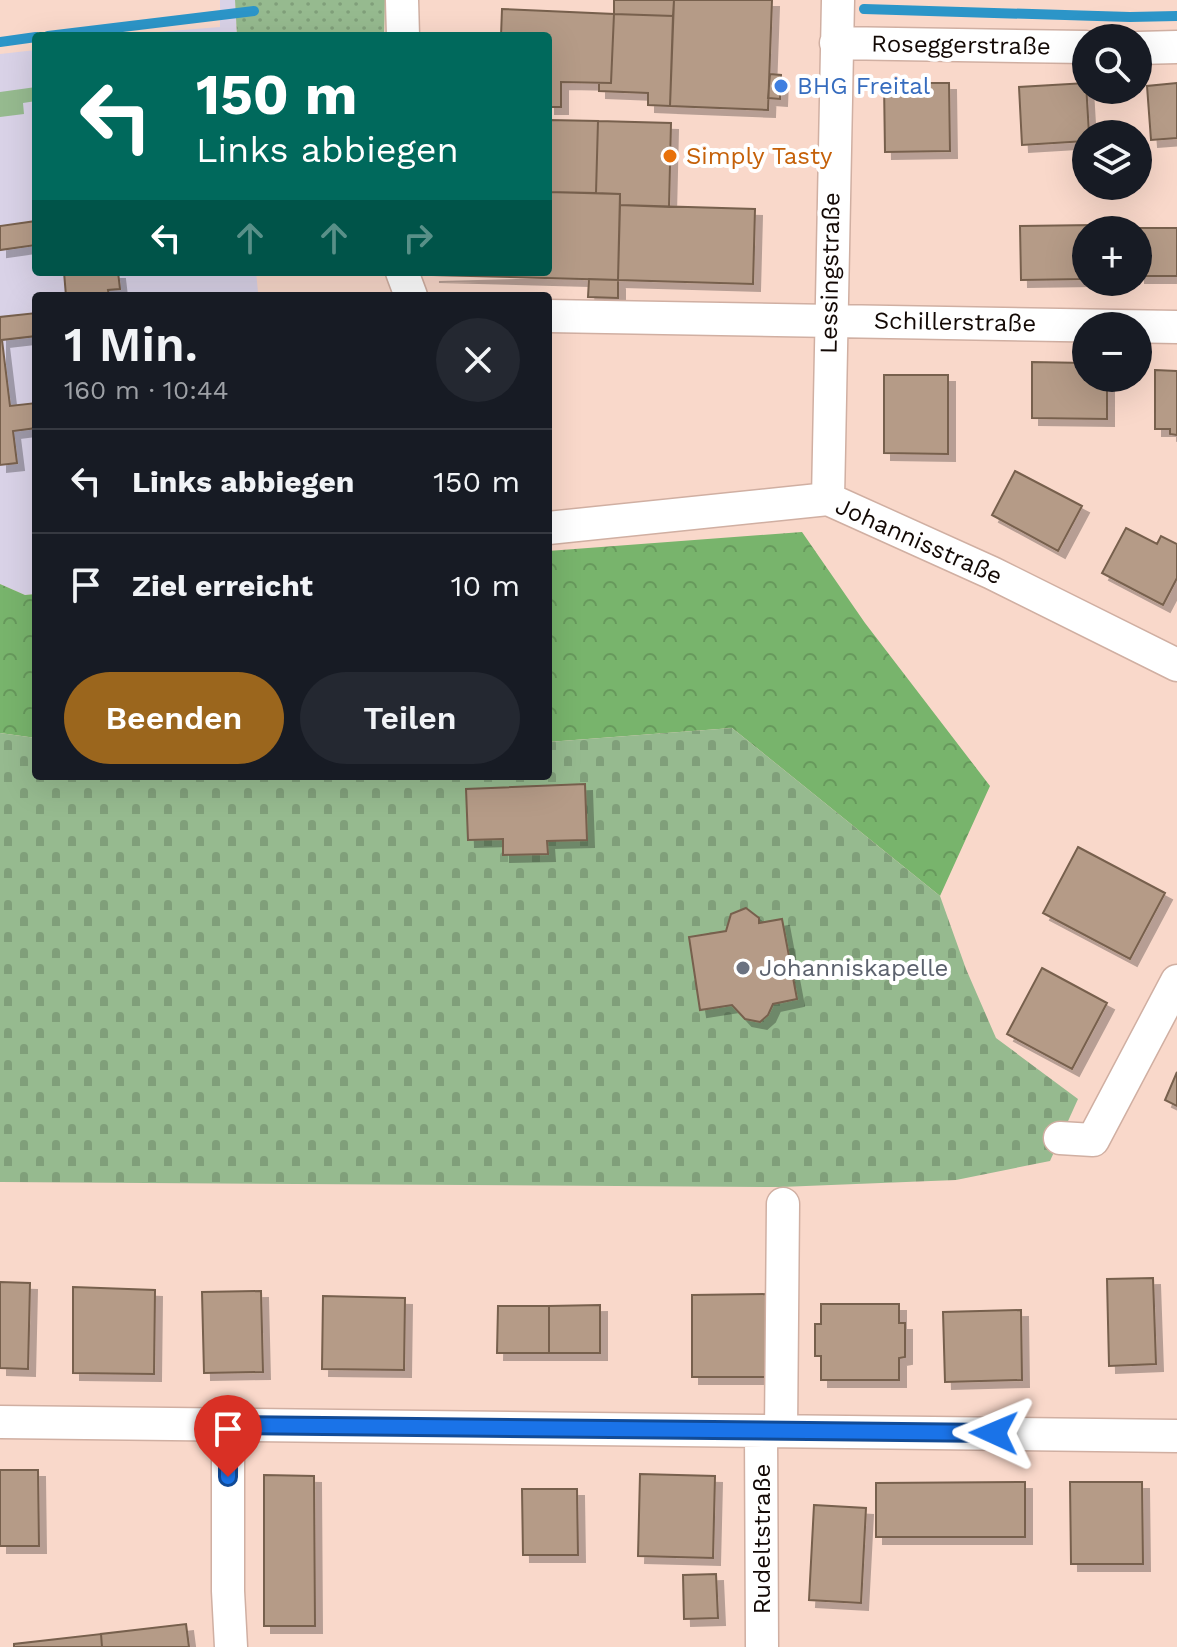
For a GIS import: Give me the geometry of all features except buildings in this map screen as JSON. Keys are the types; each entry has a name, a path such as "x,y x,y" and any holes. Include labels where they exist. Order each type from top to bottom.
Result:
{"street":[{"path":"402,0 403,32"},
{"name":"Lessingstraße","path":"828,499 829,320 838,0"},
{"name":"Roseggerstraße","path":"836,43 1072,47"},
{"path":"1152,48 1177,47"},
{"name":"Schillerstraße","path":"552,316 1177,327"},
{"name":"Johannisstraße","path":"552,528 828,499 992,573 1177,665"},
{"path":"1060,1138 1093,1140 1177,981"},
{"name":"Rudeltstraße","path":"762,1647 783,1204"},
{"path":"0,1422 1177,1436"},
{"path":"228,1425 231,1647"}],"shaded area":[{"path":"220,0 235,0 237,32 158,32 220,27"},
{"path":"32,50 32,276 256,276 258,292 32,292 32,594 25,595 0,584 0,54"}],"green space":[{"path":"235,0 385,0 384,32 237,32"},
{"path":"32,88 32,102 23,103 24,114 0,117 0,92"},
{"path":"802,532 865,623 990,786 940,896 732,728 552,742 552,551"},
{"path":"0,584 25,595 32,594 32,737 0,733"},
{"path":"732,728 940,896 966,969 996,1038 1078,1099 1050,1161 956,1180 781,1187 0,1182 0,733 32,737 32,780 552,780 552,742"}],"waterway":[{"path":"864,9 1177,16"},
{"path":"81,32 254,11"},
{"path":"0,42 32,38"}],"place":[{"name":"BHG Freital","path":"781,86"},
{"name":"Simply Tasty","path":"670,156"},
{"name":"Johanniskapelle","path":"743,968"}],"route":[{"path":"228,1477 228,1425 994,1433"}]}
